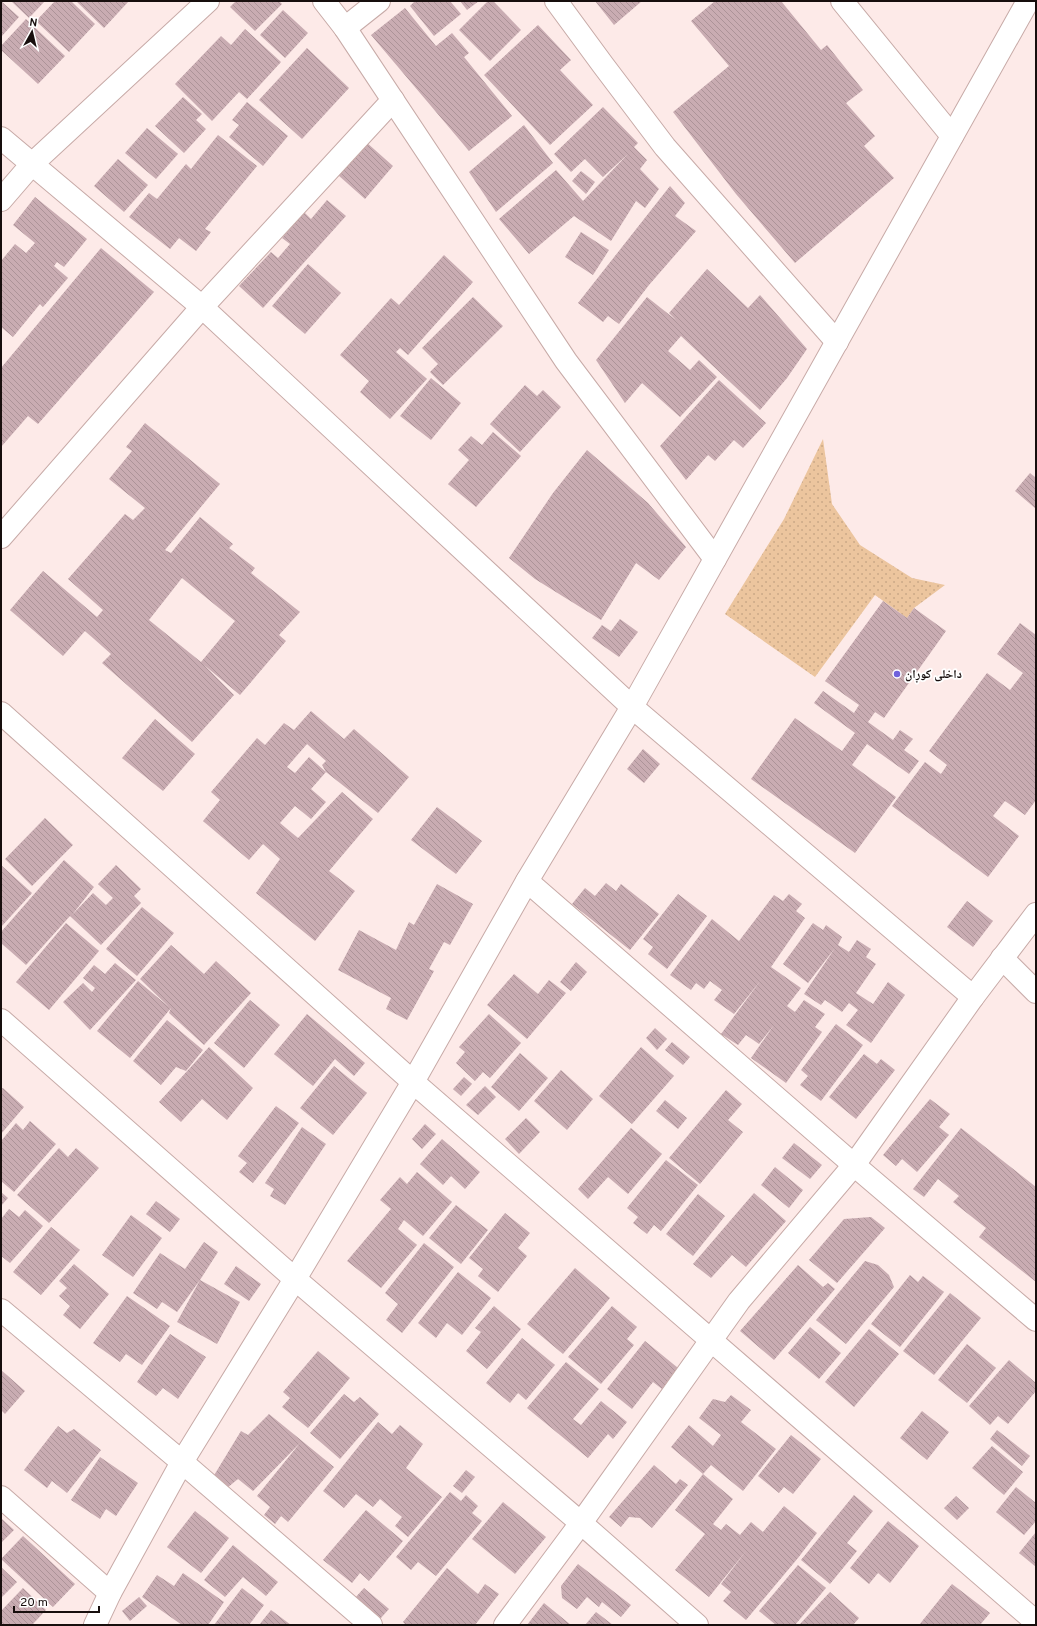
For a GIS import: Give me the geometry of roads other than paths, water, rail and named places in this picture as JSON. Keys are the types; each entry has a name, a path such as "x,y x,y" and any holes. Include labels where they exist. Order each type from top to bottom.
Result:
{"street":[{"path":"1,200 32,164 208,1"},
{"path":"324,1 345,28 566,361 715,559"},
{"path":"345,28 379,1"},
{"path":"556,1 665,147 837,342"},
{"path":"842,1 952,136"},
{"path":"95,1625 110,1593 182,1462 295,1279 413,1082 527,881 632,707 1028,1"},
{"path":"1,537 202,307 393,100"},
{"path":"1,138 202,307 632,707 973,997"},
{"path":"1,713 413,1082 1036,1622"},
{"path":"527,881 854,1165 1036,1320"},
{"path":"505,1625 581,1523 744,1296 854,1165 973,997 1036,914"},
{"path":"1002,958 1036,992"},
{"path":"1,1020 295,1279 581,1523 697,1625"},
{"path":"1,1310 182,1462 371,1625"},
{"path":"1,1497 110,1593"}],"place":[{"name":"داخلی کوڕان","path":"897,674"}]}
